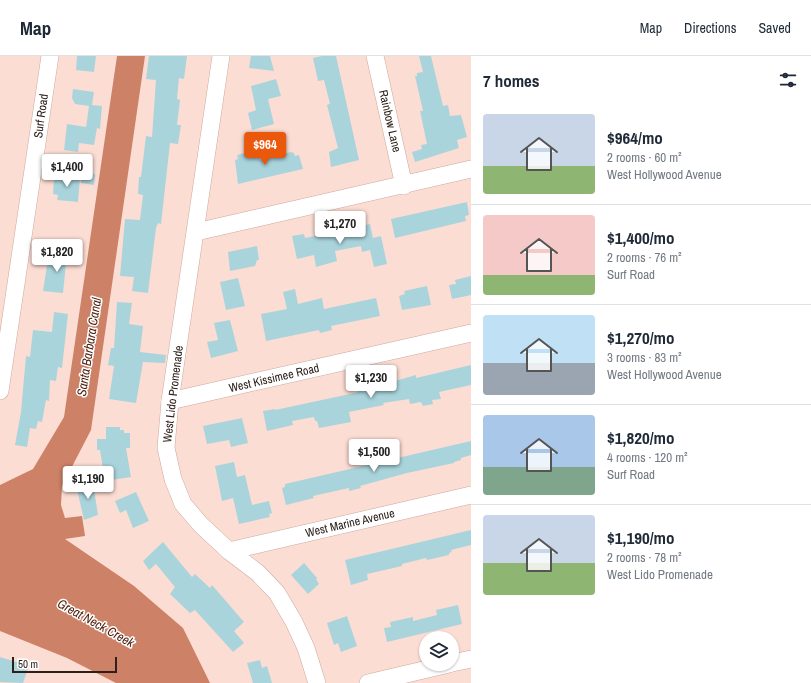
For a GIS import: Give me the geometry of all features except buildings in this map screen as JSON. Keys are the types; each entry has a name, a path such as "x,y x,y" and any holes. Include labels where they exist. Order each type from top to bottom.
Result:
{"street":[{"name":"Surf Road","path":"0,390 50,56"},
{"name":"West Lido Promenade","path":"221,56 170,401 166,448 173,479 183,504 201,525 229,552 258,573 277,593 297,628 317,683"},
{"name":"Rainbow Lane","path":"375,56 404,186"},
{"path":"196,232 471,170"},
{"name":"West Kissimee Road","path":"170,401 471,334"},
{"name":"West Marine Avenue","path":"229,552 471,495"},
{"path":"459,662 471,659"},
{"path":"368,683 419,671"}],"water":[{"path":"117,56 145,56 91,430 62,486 61,505 65,518 82,516 85,536 65,539 134,586 183,628 210,683 116,683 67,658 0,631 0,485 33,469 64,417"}],"water label":[{"name":"Santa Barbara Canal","path":"89,347"},
{"name":"Great Neck Creek","path":"96,623"}]}
